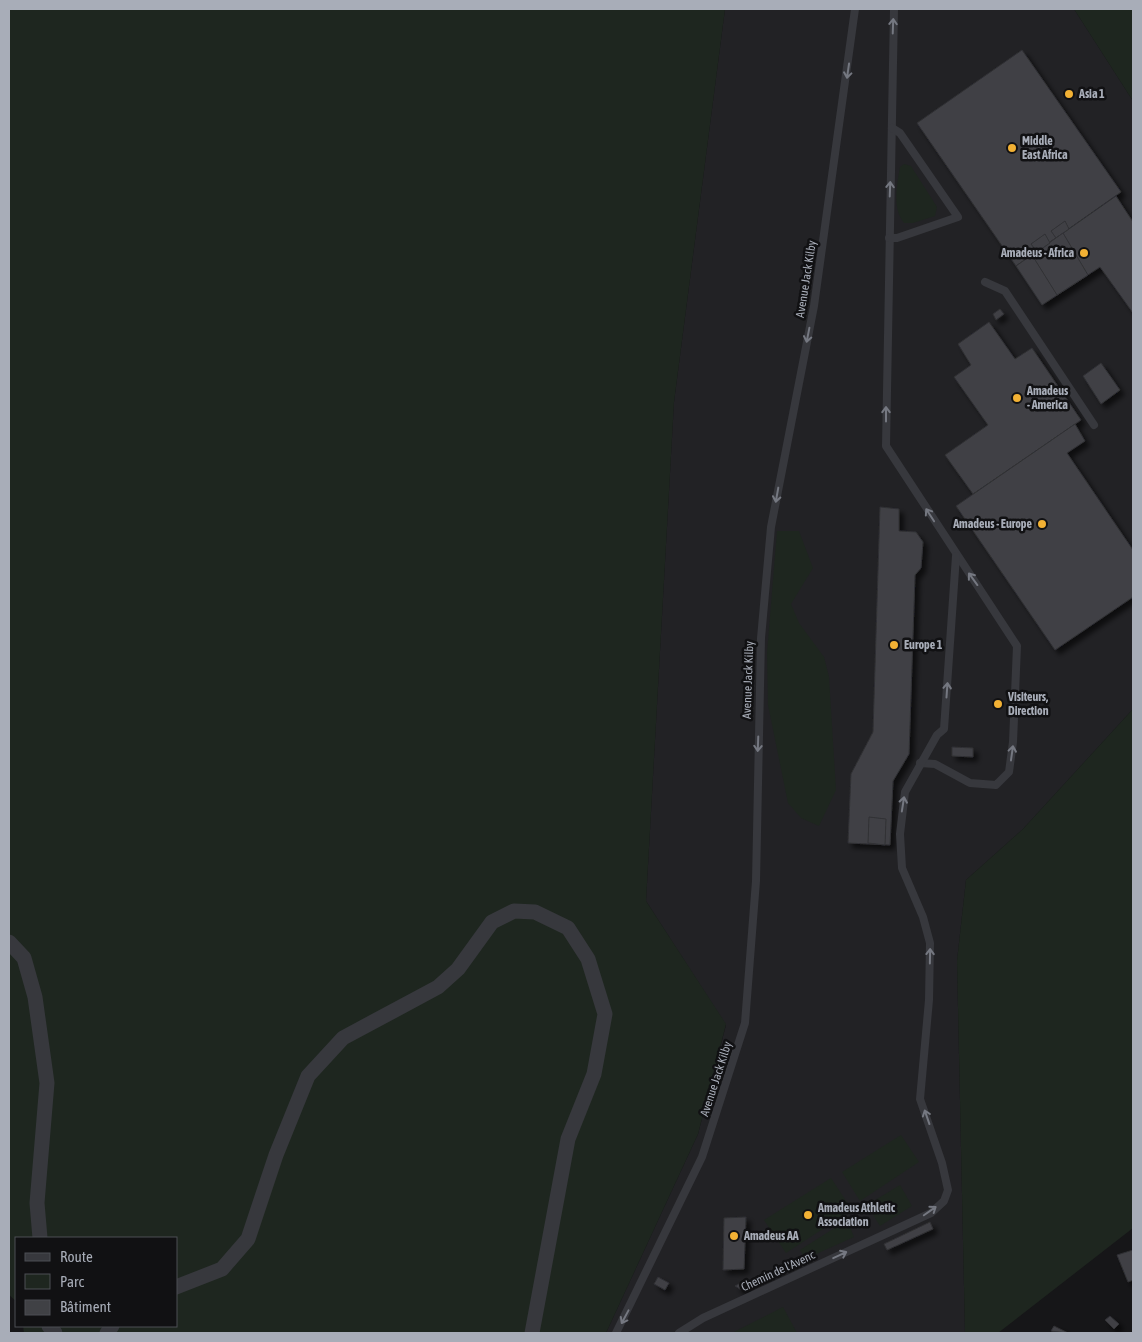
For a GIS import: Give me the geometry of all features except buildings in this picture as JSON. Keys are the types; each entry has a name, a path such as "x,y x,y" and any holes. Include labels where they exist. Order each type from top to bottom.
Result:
{"street":[{"path":"178,1286 222,1268 248,1239 276,1155 308,1076 343,1038 438,987 458,969 492,922 514,911 535,912 568,928 588,959 605,1014 594,1074 568,1139 532,1333"},
{"path":"9,942 24,958 35,997 47,1083 37,1203 40,1237"}],"lane":[{"name":"Avenue Jack Kilby","path":"616,1333 702,1157 745,1023 756,881 761,638 771,527 814,306 856,9"},
{"path":"894,9 886,446 956,556 987,598 1016,646 1013,742 1009,772 996,785 970,783 935,764 920,763 937,735 944,729 956,556"},
{"path":"889,238 896,238 958,217 900,133 892,128"},
{"path":"985,282 1005,291 1094,425"},
{"name":"Chemin de l'Avenc","path":"680,1333 703,1318 931,1213 944,1201 948,1190 942,1164 920,1099 929,1000 930,943 923,917 901,862 902,806 905,792 920,763"}],"shaded area":[{"path":"725,9 1074,9 1133,101 1133,709 1023,829 966,880 957,961 965,1333 606,1333 698,1134 726,1025 646,901 674,402"}],"green space":[{"path":"9,9 725,9 674,402 646,901 726,1024 698,1134 606,1333 24,1333 23,1327 178,1327 178,1237 15,1237 15,1300 9,1295"},
{"path":"1074,9 1133,9 1133,101"},
{"path":"904,164 911,166 937,207 935,216 913,223 904,223 900,217 897,189 900,167"},
{"path":"777,531 799,531 813,568 791,604 799,623 824,657 829,677 836,790 819,826 801,818 788,803 768,705 767,653"},
{"path":"1133,709 1133,1228 998,1333 965,1333 957,961 966,880 1023,829"},
{"name":"Amadeus Athletic Association","path":"901,1135 919,1162 860,1201 842,1172"},
{"name":"Amadeus Athletic Association","path":"831,1178 852,1210 786,1253 764,1220"},
{"name":"Amadeus Athletic Association","path":"900,1185 912,1206 880,1226 867,1205"},
{"path":"847,1220 854,1237 805,1259 800,1250"},
{"path":"783,1307 797,1333 732,1333"}],"place":[{"name":"Asia 1","path":"1069,94"},
{"name":"Middle East Africa","path":"1012,148"},
{"name":"Amadeus - Africa","path":"1084,253"},
{"name":"Amadeus - America","path":"1017,398"},
{"name":"Amadeus - Europe","path":"1042,524"},
{"name":"Europe 1","path":"894,645"},
{"name":"Visiteurs, Direction","path":"998,704"},
{"name":"Amadeus Athletic Association","path":"808,1215"},
{"name":"Amadeus AA","path":"734,1236"}]}
